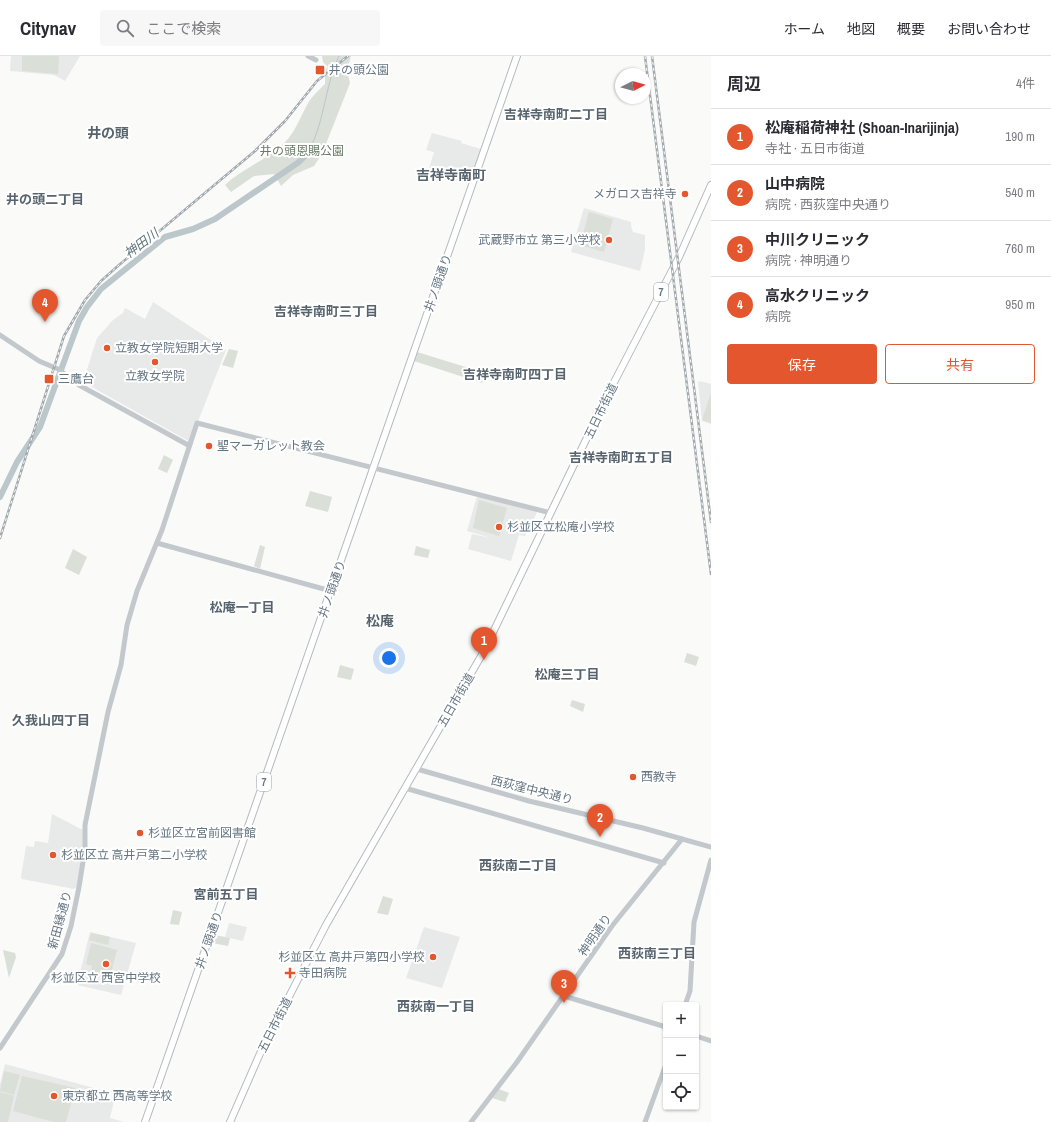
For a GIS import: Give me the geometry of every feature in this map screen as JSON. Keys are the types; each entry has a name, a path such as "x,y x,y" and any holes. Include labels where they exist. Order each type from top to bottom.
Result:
{"main road":[{"name":"井ノ頭通り","path":"145,1122 517,56"},
{"name":"五日市街道","path":"230,1122 262,1049 320,937 484,650 609,392 680,257 711,185"}],"street":[{"path":"308,56 316,60"},
{"path":"0,335 50,366 58,369 79,386 188,445 190,443"},
{"name":"新田縁通り","path":"0,1048 62,954 71,926 85,849 85,828 108,712 121,665 132,606 157,543 198,423 374,468"},
{"path":"374,468 551,513"},
{"path":"157,543 331,590"},
{"name":"西荻窪中央通り","path":"417,769 529,801 643,828 711,847"},
{"path":"405,788 664,863"},
{"name":"神明通り","path":"471,1122 564,996 612,926 682,839"},
{"path":"686,1002 690,991 694,922 711,860"},
{"path":"564,996 663,1026"},
{"path":"699,1037 711,1041"},
{"path":"645,1122 663,1072"}],"shaded area":[{"path":"11,56 80,56 65,81 54,75 10,71"},
{"path":"432,133 462,141 461,143 481,149 473,171 466,169 463,179 459,177 458,180 428,172 434,152 426,150"},
{"name":"武蔵野市立 第三小学校","path":"584,208 631,222 633,232 645,235 645,250 640,271 571,252"},
{"name":"立教女学院","path":"153,302 226,350 190,442 83,382 97,338 113,320 123,313 125,308 145,319"},
{"path":"700,381 711,384 711,424 702,421 698,382"},
{"name":"杉並区立松庵小学校","path":"477,496 537,512 532,523 541,526 539,529 530,526 525,536 519,535 511,561 468,549 472,534 491,538 467,531"},
{"name":"杉並区立 高井戸第二小学校","path":"52,814 83,830 83,848 77,887 74,889 22,879 21,877 26,846 34,847 35,841 48,843"},
{"path":"229,923 247,927 243,941 225,937"},
{"name":"杉並区立 高井戸第四小学校","path":"424,927 460,937 442,988 406,978"},
{"name":"杉並区立 西宮中学校","path":"90,932 136,943 121,995 77,985"},
{"name":"東京都立 西高等学校","path":"5,1064 109,1092 107,1100 114,1101 110,1118 124,1122 0,1122 0,1084"}],"green space":[{"path":"22,56 59,56 58,74 22,71"},
{"name":"井の頭恩賜公園","path":"322,56 351,56 347,70 350,83 322,154 314,166 293,175 281,186 274,174 254,176 231,192 225,185 286,142 293,132 309,102 325,84 325,70 328,67 323,62"},
{"path":"589,212 613,219 604,252 580,245"},
{"path":"229,349 238,351 233,368 222,365"},
{"path":"417,352 485,373 482,383 414,361"},
{"path":"711,393 711,423 702,420"},
{"path":"164,455 173,460 167,473 158,469"},
{"path":"310,491 332,497 328,512 305,506"},
{"path":"479,500 507,508 499,536 473,528"},
{"path":"260,545 265,547 260,569 254,566"},
{"path":"416,546 430,550 428,558 414,555"},
{"path":"73,549 87,557 79,575 65,568"},
{"path":"687,653 699,657 696,666 684,662"},
{"path":"340,665 354,669 351,680 337,677"},
{"path":"572,700 585,704 583,712 570,706"},
{"path":"383,896 393,899 388,915 377,913"},
{"path":"173,910 182,912 179,925 170,924"},
{"path":"91,933 110,937 108,945 89,940"},
{"path":"215,935 230,938 228,946 212,943"},
{"path":"91,943 117,950 110,977 91,972 92,966 86,964"},
{"path":"3,950 15,953 16,957 9,978"},
{"path":"4,1071 20,1075 14,1095 0,1091"},
{"path":"22,1076 75,1088 66,1122 54,1122 13,1111"},
{"path":"499,1089 509,1093 505,1102 492,1098"},
{"path":"0,1092 14,1096 8,1122 0,1122"}],"waterway":[{"name":"神田川","path":"306,155 317,132 330,80 339,56"},
{"name":"神田川","path":"0,497 17,462 40,427 79,321 87,307 101,289 165,237 193,229 215,219 299,162 306,155"}],"railway":[{"path":"0,538 64,336 85,300 101,281 119,265 255,151 285,121 317,81 348,56"},
{"path":"645,56 711,574"},
{"path":"652,56 711,522"}],"place":[{"name":"井の頭公園","path":"320,70"},
{"name":"メガロス吉祥寺","path":"685,194"},
{"name":"武蔵野市立 第三小学校","path":"609,240"},
{"name":"高水クリニック","path":"45,322"},
{"name":"立教女学院短期大学","path":"107,348"},
{"name":"立教女学院","path":"155,362"},
{"name":"三鷹台","path":"49,379"},
{"name":"聖マーガレット教会","path":"209,446"},
{"name":"杉並区立松庵小学校","path":"499,527"},
{"name":"松庵稲荷神社 (Shoan-Inarijinja)","path":"484,660"},
{"name":"西教寺","path":"633,777"},
{"name":"杉並区立宮前図書館","path":"140,833"},
{"name":"山中病院","path":"600,837"},
{"name":"杉並区立 高井戸第二小学校","path":"53,855"},
{"name":"杉並区立 高井戸第四小学校","path":"433,957"},
{"name":"杉並区立 西宮中学校","path":"106,964"},
{"name":"寺田病院","path":"290,973"},
{"name":"中川クリニック","path":"564,1003"},
{"name":"東京都立 西高等学校","path":"54,1096"}],"district":[{"name":"吉祥寺南町二丁目","path":"556,114"},
{"name":"井の頭","path":"108,133"},
{"name":"吉祥寺南町","path":"451,175"},
{"name":"井の頭二丁目","path":"45,199"},
{"name":"吉祥寺南町三丁目","path":"326,311"},
{"name":"吉祥寺南町四丁目","path":"515,374"},
{"name":"吉祥寺南町五丁目","path":"621,457"},
{"name":"松庵一丁目","path":"242,607"},
{"name":"松庵","path":"380,621"},
{"name":"松庵三丁目","path":"567,674"},
{"name":"久我山四丁目","path":"51,720"},
{"name":"西荻南二丁目","path":"518,865"},
{"name":"宮前五丁目","path":"226,894"},
{"name":"西荻南三丁目","path":"657,953"},
{"name":"西荻南一丁目","path":"436,1006"}]}
